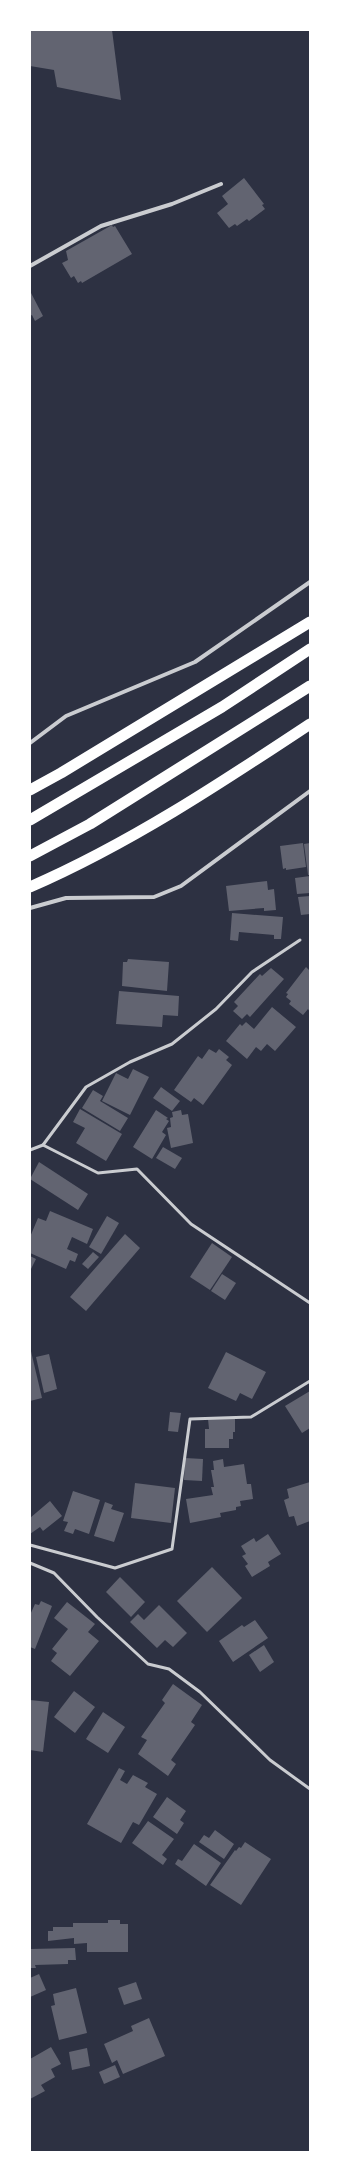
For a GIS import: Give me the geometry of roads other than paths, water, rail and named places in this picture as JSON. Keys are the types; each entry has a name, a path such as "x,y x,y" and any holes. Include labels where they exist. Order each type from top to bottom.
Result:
{"highway":[{"path":"30,790 61,773 310,622"},
{"path":"30,820 75,795 222,706 310,649"},
{"path":"30,856 90,824 310,686"},
{"path":"30,887 105,851 252,762 310,724"}],"street":[{"path":"30,266 101,226 172,204 221,184"},
{"path":"30,743 66,716 195,662 310,582"},
{"path":"30,908 66,898 154,897 181,886 310,791"}],"lane":[{"path":"30,1150 43,1145 86,1087 130,1062 172,1044 216,1009 252,972 300,940"},
{"path":"43,1145 98,1173 138,1169 191,1224 310,1303"},
{"path":"30,1545 115,1568 172,1549 190,1419 252,1417 310,1381"},
{"path":"30,1563 54,1574 96,1617 148,1664 169,1669 200,1692 270,1760 310,1789"}]}
